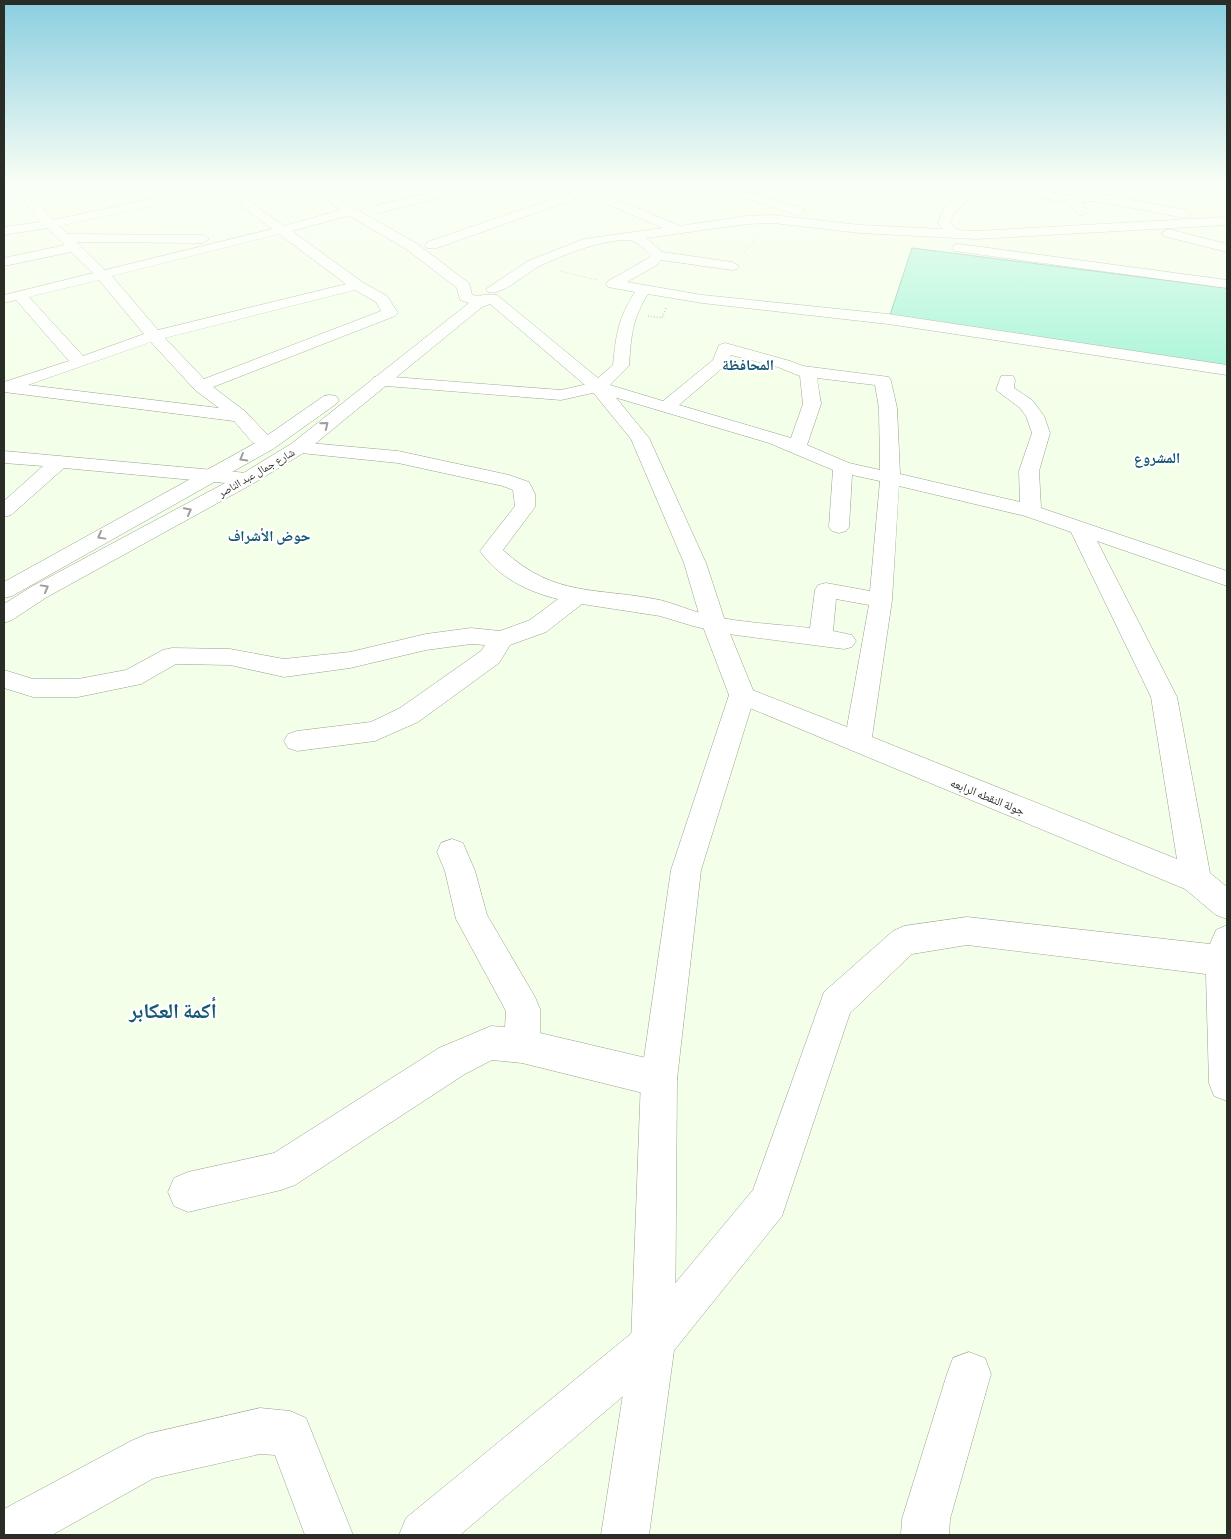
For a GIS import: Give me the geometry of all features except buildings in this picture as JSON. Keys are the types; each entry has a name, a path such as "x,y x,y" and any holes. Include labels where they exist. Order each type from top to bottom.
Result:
{"street":[{"path":"4,262 19,258"},
{"path":"86,258 103,274 154,336 202,386 240,416 266,445"},
{"path":"4,299 169,258"},
{"path":"202,386 390,313 382,299 321,258"},
{"path":"427,258 464,286 482,292 598,387 640,438 695,563 714,624 742,695 686,870 659,1079 654,1344 625,1535"},
{"path":"482,292 533,264 548,258"},
{"path":"613,284 652,262 656,258"},
{"path":"677,258 732,266"},
{"path":"1030,258 1227,284"},
{"path":"4,387 80,363 154,336 357,284"},
{"path":"613,284 673,294 829,314 888,319 1227,370"},
{"path":"598,387 620,366 623,339 630,313 644,289"},
{"name":"شارع جمال عبد الناصر","path":"4,615 39,592 247,479 298,448 476,304 482,292"},
{"name":"شارع جمال عبد الناصر","path":"4,590 266,445 393,356 461,301 482,292"},
{"path":"19,295 80,363"},
{"path":"666,407 720,362 726,348 784,364 800,371 883,381 888,408 890,478 881,600 858,743"},
{"path":"797,447 812,404 808,372"},
{"path":"1007,380 1005,390 1026,404 1035,416 1041,433 1030,471 1031,511"},
{"path":"380,381 561,395 598,387 776,439 843,467 1031,511 1227,579"},
{"path":"4,387 240,416"},
{"path":"298,448 398,457 509,480 522,486 525,494 525,507 491,551 532,584 547,590 659,607 714,624 833,639 826,590 881,600"},
{"path":"4,457 247,479"},
{"path":"4,511 58,463"},
{"path":"839,527 843,467"},
{"path":"1079,527 1164,697 1196,880"},
{"path":"4,679 33,688 78,688 132,678 172,656 230,657 284,668 350,660 426,642 471,636 501,639 538,626 577,596"},
{"path":"297,741 375,731 409,715 490,657 501,639"},
{"name":"جولة النقطه الرابعه","path":"742,695 1196,880 1227,906"},
{"path":"452,852 460,871 472,919 523,1009 522,1046"},
{"path":"423,1535 654,1344 768,1202 836,1003 904,941 967,930 1225,950 1227,1083"},
{"path":"188,1192 281,1171 452,1062 490,1043 522,1046 659,1079"},
{"path":"925,1535 926,1518 969,1374"},
{"path":"5,1535 147,1457 260,1431 290,1434 329,1535"}],"path":[{"path":"533,264 613,284"},
{"path":"630,313 662,318 673,294"}],"shaded area":[{"path":"909,258 989,258 1227,288 1227,366 889,318"}],"district":[{"name":"المحافظة","path":"748,364"},
{"name":"المشروع","path":"1157,457"},
{"name":"حوض الأشراف","path":"269,535"},
{"name":"أكمة العكابر","path":"173,1009"}]}
